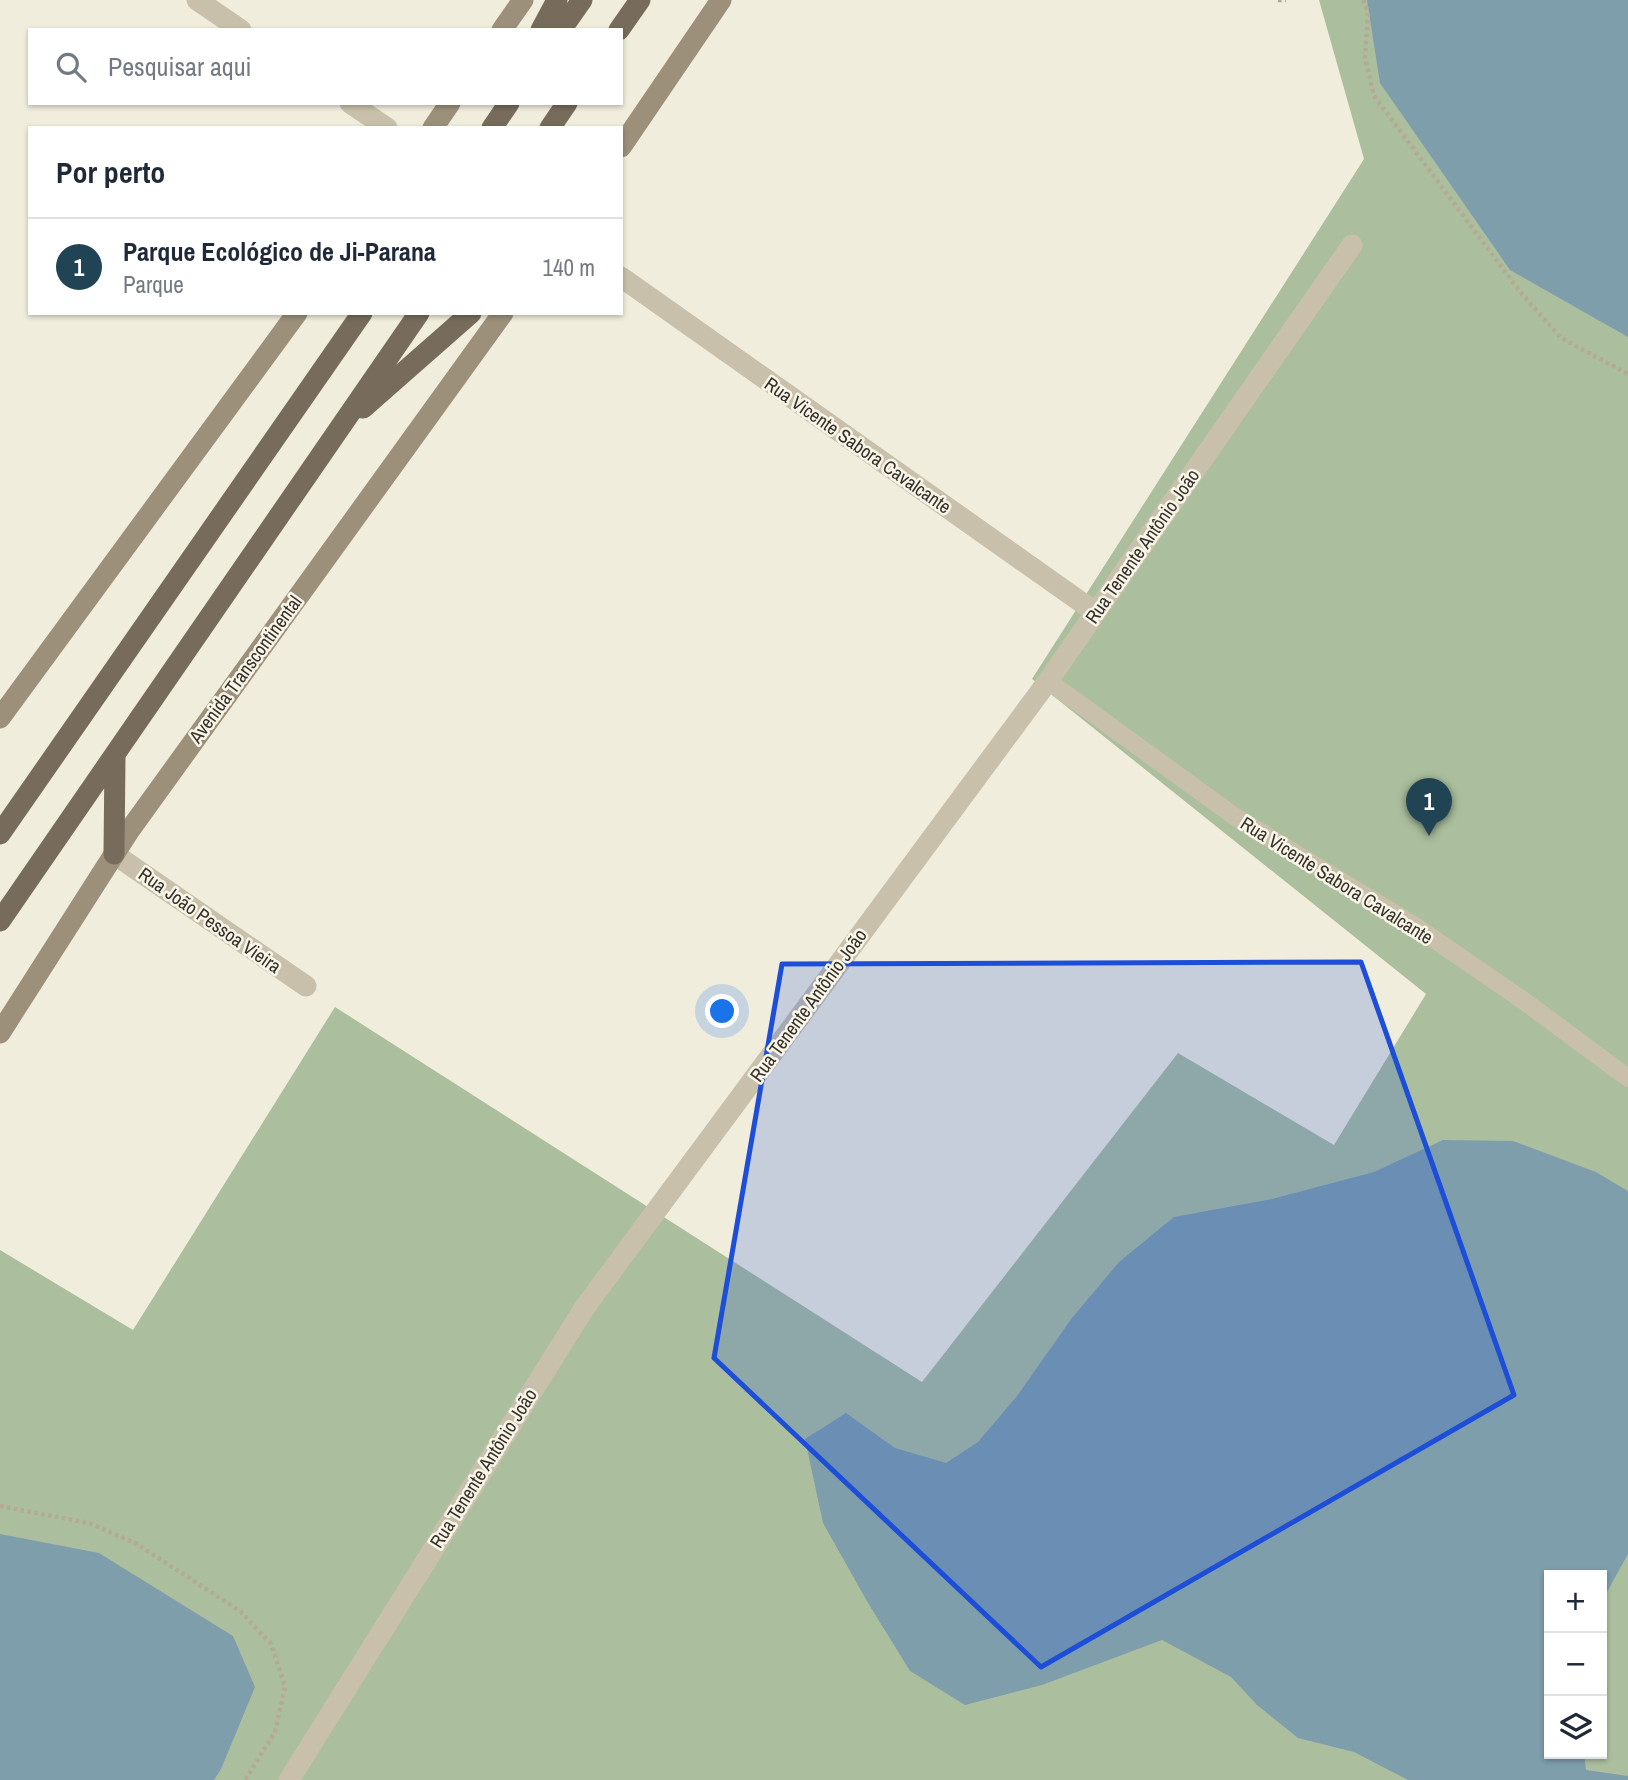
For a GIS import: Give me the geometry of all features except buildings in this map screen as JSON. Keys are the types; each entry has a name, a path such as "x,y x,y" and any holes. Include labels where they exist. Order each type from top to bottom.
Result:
{"main road":[{"path":"542,28 557,0"},
{"path":"562,28 582,0"},
{"path":"620,28 640,0"},
{"path":"492,126 502,105"},
{"path":"492,126 508,105"},
{"path":"551,126 566,105"},
{"path":"0,834 361,315"},
{"path":"0,921 418,315"},
{"path":"337,430 469,315"},
{"path":"114,854 115,757"}],"street":[{"path":"197,0 238,28"},
{"path":"503,28 523,0"},
{"path":"623,144 721,0"},
{"path":"353,105 384,126"},
{"path":"434,126 449,105"},
{"name":"Rua Tenente Antônio João","path":"289,1780 584,1307 1048,681 1352,246"},
{"name":"Rua Vicente Sabora Cavalcante","path":"623,278 1095,612"},
{"path":"0,718 297,315"},
{"name":"Avenida Transcontinental","path":"0,1033 114,854 502,315"},
{"name":"Rua João Pessoa Vieira","path":"114,854 306,986"}],"lane":[{"name":"Rua Vicente Sabora Cavalcante","path":"1048,681 1234,816 1418,928 1524,1001 1628,1078"}],"path":[{"path":"1278,0 1286,0"},
{"path":"1363,0 1368,12 1365,57 1374,96 1521,293 1561,338 1628,374"},
{"path":"0,1506 89,1523 135,1543 240,1611 271,1644 285,1686 275,1732 245,1780"}],"highlighted area":[{"path":"1361,962 1514,1395 1041,1667 714,1358 782,964"}],"green space":[{"path":"1319,0 1628,0 1628,1780 0,1780 0,1250 133,1330 335,1007 922,1382 1178,1053 1334,1145 1426,994 1032,679 1364,159"}],"water":[{"path":"1367,0 1628,0 1628,337 1510,270 1380,83"},
{"path":"1443,1140 1513,1141 1596,1172 1628,1191 1628,1554 1607,1592 1607,1570 1544,1570 1544,1759 1585,1759 1586,1770 1628,1776 1628,1780 1408,1780 1354,1752 1298,1738 1257,1705 1231,1677 1162,1640 1042,1685 965,1705 910,1671 823,1523 805,1439 846,1413 895,1448 946,1463 978,1442 1017,1396 1072,1318 1119,1262 1174,1217 1272,1199 1374,1172"},
{"path":"0,1534 99,1553 233,1636 255,1687 214,1780 0,1780"}],"place":[{"name":"Parque Ecológico de Ji-Parana","path":"1429,836"}]}
